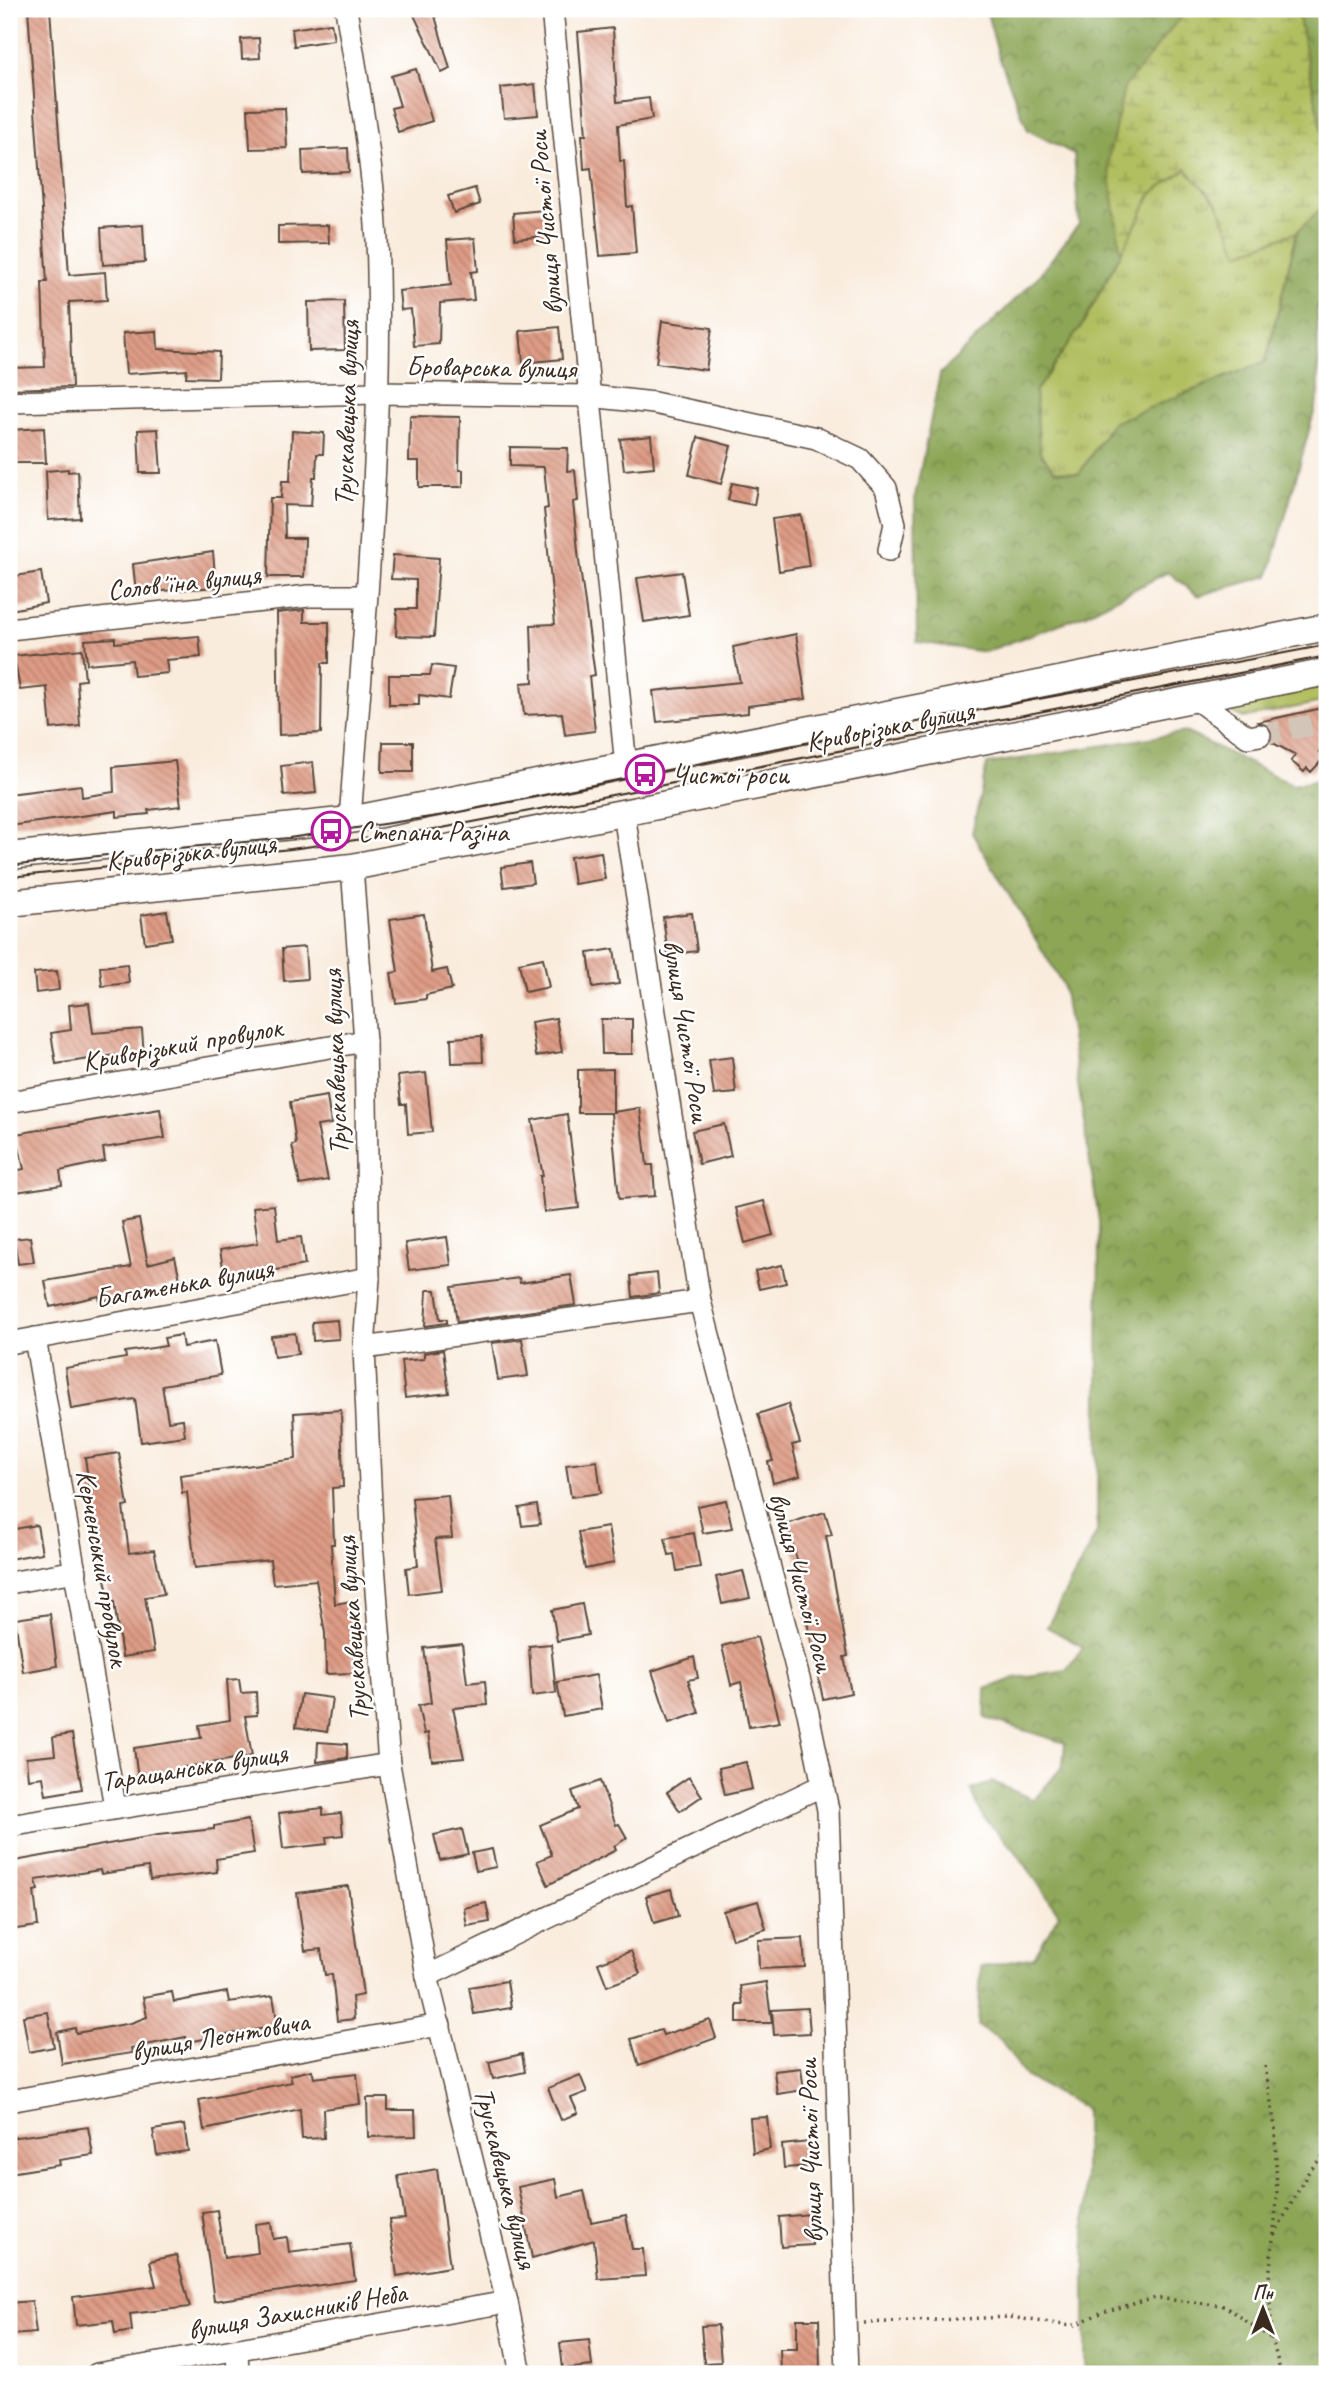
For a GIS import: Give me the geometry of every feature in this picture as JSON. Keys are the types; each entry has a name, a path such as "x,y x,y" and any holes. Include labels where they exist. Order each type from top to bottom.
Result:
{"main road":[{"name":"Криворізька вулиця","path":"9,856 350,820 1327,627"},
{"name":"Криворізька вулиця","path":"9,902 352,867 1327,672"}],"street":[{"name":"Трускавецька вулиця","path":"346,9 363,117 378,269 377,393 350,820"},
{"name":"вулиця Чистої Роси","path":"552,9 626,767"},
{"name":"Броварська вулиця","path":"9,402 377,393 590,396 654,403 816,438 860,459 886,488 895,524 889,550"},
{"name":"Соловʼїна вулиця","path":"9,629 309,596 366,596"},
{"path":"1193,698 1248,737 1260,735"},
{"name":"вулиця Чистої Роси","path":"624,814 700,1301 808,1713 828,1810 847,2374"},
{"name":"Трускавецька вулиця","path":"352,867 365,1041 369,1278 364,1348 373,1551 389,1763 427,1976 507,2302 521,2374"},
{"name":"Криворізький провулок","path":"9,1102 365,1041"},
{"name":"Багатенька вулиця","path":"9,1343 369,1278"},
{"path":"364,1348 700,1301"},
{"name":"Керченський провулок","path":"35,1338 115,1807"},
{"path":"9,1583 76,1572"},
{"name":"Таращанська вулиця","path":"9,1826 389,1763"},
{"path":"427,1976 823,1785"},
{"name":"вулиця Леонтовича","path":"9,2101 440,2025"},
{"name":"вулиця Захисників Неба","path":"97,2374 507,2302"},
{"path":"237,2350 238,2374"}],"path":[{"path":"1265,2066 1275,2127 1277,2200 1269,2278 1272,2339 1281,2374"},
{"path":"1273,2237 1308,2174 1327,2151"},
{"path":"845,2324 1009,2317 1072,2326 1103,2312 1156,2298 1225,2306 1272,2339"}],"green space":[{"path":"986,9 1187,9 1108,161 1121,253 1084,322 1035,392 1040,452 1054,470 1079,474 1112,423 1266,361 1297,232 1327,202 1327,305 1317,308 1319,394 1269,576 1198,596 1168,572 1086,614 985,652 917,642 915,496 940,374 1035,280 1079,224 1074,154 1028,130 999,57"},
{"path":"1187,9 1297,9 1327,157 1327,202 1297,232 1239,253 1218,204 1186,169 1152,193 1121,253 1108,161 1124,88"},
{"path":"1297,9 1327,9 1327,157"},
{"path":"1186,169 1218,204 1239,252 1297,232 1266,361 1112,423 1079,474 1054,470 1040,452 1035,392 1084,322 1152,193"},
{"path":"1327,685 1327,701 1243,718 1231,712 1240,702"},
{"path":"1186,732 1293,785 1325,779 1327,776 1327,2374 1085,2374 1085,2108 1025,2076 1001,2040 978,2026 981,1967 1034,1957 1059,1914 1015,1850 983,1817 971,1790 993,1782 1034,1800 1063,1766 1065,1743 985,1718 986,1689 1015,1678 1066,1670 1083,1647 1047,1627 1097,1532 1099,1221 1063,985 972,833 987,764"}],"building":[{"path":"28,9 50,9 69,275 105,272 107,300 69,302 72,387 9,389 9,368 45,367 42,282 47,282"},
{"path":"411,9 433,9 450,69 442,73"},
{"path":"331,23 334,40 294,46 292,29"},
{"path":"613,28 617,102 649,98 652,119 618,125 620,161 624,161 627,207 632,206 636,253 600,256 591,168 584,169 582,135 586,135 578,32"},
{"path":"259,38 260,58 242,59 241,39"},
{"path":"416,69 432,121 398,132 391,108 400,106 391,76"},
{"path":"535,84 538,115 504,118 501,88"},
{"path":"285,108 287,148 250,149 248,109"},
{"path":"348,148 349,172 303,174 302,150"},
{"path":"475,188 480,204 454,213 448,196"},
{"path":"544,210 546,236 515,239 513,213"},
{"path":"143,225 145,262 103,265 101,228"},
{"path":"328,225 329,243 278,244 278,226"},
{"path":"475,238 478,271 471,272 474,300 440,303 439,344 414,346 411,309 401,310 399,291 451,285 447,240"},
{"path":"344,301 345,350 309,351 308,302"},
{"path":"662,321 712,328 706,370 656,363"},
{"path":"559,327 562,359 523,363 520,331"},
{"path":"157,331 158,349 219,352 218,378 186,377 187,370 126,374 123,333"},
{"path":"410,416 460,417 459,470 463,470 463,487 419,487 419,461 409,461"},
{"path":"44,428 46,463 9,463 9,430"},
{"path":"158,429 161,473 140,473 138,430"},
{"path":"292,431 324,433 323,454 317,454 311,506 284,505 285,538 305,538 304,577 268,577 270,498 281,498 282,481 290,481"},
{"path":"651,436 654,467 624,470 620,439"},
{"path":"698,437 731,446 721,484 689,475"},
{"path":"510,447 568,448 567,471 575,470 578,501 573,502 595,675 589,676 595,731 565,735 562,713 524,715 521,683 533,682 531,625 555,624 544,509 548,508 544,467 510,466"},
{"path":"68,469 68,472 78,471 80,518 48,520 46,471"},
{"path":"732,483 757,488 754,505 728,500"},
{"path":"801,515 809,566 779,571 772,519"},
{"path":"213,552 216,587 136,593 133,564"},
{"path":"393,555 439,558 434,637 396,636 397,609 416,609 416,580 391,579"},
{"path":"41,572 46,603 11,610 9,577"},
{"path":"682,572 689,615 644,622 637,578"},
{"path":"304,610 304,622 329,622 329,663 322,663 321,733 279,735 277,613"},
{"path":"796,634 806,699 748,706 748,713 657,722 653,691 740,682 733,647"},
{"path":"199,636 201,657 166,660 168,673 134,676 132,660 87,664 85,640 115,638 115,643"},
{"path":"82,649 85,680 77,681 80,726 51,729 47,687 20,690 14,656"},
{"path":"432,665 454,668 449,699 419,695 419,705 389,705 389,675 430,675"},
{"path":"1327,707 1327,739 1319,752 1326,756 1311,772 1307,768 1304,772 1291,761 1296,755 1271,742 1270,727 1258,722"},
{"path":"383,742 413,742 413,772 382,772"},
{"path":"175,761 181,806 148,810 149,814 117,817 117,811 9,826 9,794 81,785 82,797 114,792 113,767"},
{"path":"313,762 316,793 284,796 281,766"},
{"path":"601,852 605,879 574,884 570,857"},
{"path":"530,863 533,883 504,887 501,867"},
{"path":"167,911 172,939 145,943 141,915"},
{"path":"692,913 697,951 668,955 663,917"},
{"path":"424,914 432,972 447,969 452,989 426,995 426,999 396,1003 391,973 398,972 390,919"},
{"path":"305,947 307,979 284,981 282,949"},
{"path":"614,949 619,984 593,988 588,953"},
{"path":"543,958 549,987 525,992 519,963"},
{"path":"127,964 129,983 102,986 100,967"},
{"path":"57,971 59,990 36,993 34,973"},
{"path":"89,1003 93,1033 142,1029 144,1057 116,1059 116,1055 56,1064 51,1033 71,1030 69,1005"},
{"path":"556,1018 562,1052 536,1056 531,1022"},
{"path":"601,1019 632,1019 632,1054 602,1054"},
{"path":"482,1036 483,1062 452,1063 451,1038"},
{"path":"732,1057 736,1093 714,1095 709,1060"},
{"path":"613,1069 613,1112 640,1108 647,1165 653,1165 655,1196 619,1199 611,1113 578,1113 578,1070"},
{"path":"426,1073 432,1132 408,1134 406,1104 401,1104 398,1076"},
{"path":"327,1096 331,1124 317,1126 328,1180 300,1185 292,1145 296,1144 290,1102"},
{"path":"160,1109 165,1138 103,1148 105,1161 60,1171 62,1185 9,1193 9,1172 24,1169 16,1134"},
{"path":"567,1114 579,1208 544,1212 540,1176 543,1176 532,1120"},
{"path":"724,1124 731,1156 699,1164 692,1131"},
{"path":"764,1201 773,1235 745,1243 736,1208"},
{"path":"274,1205 278,1240 301,1237 305,1265 225,1279 220,1250 258,1243 253,1207"},
{"path":"139,1219 148,1264 175,1257 181,1284 100,1302 99,1296 50,1307 45,1281 131,1267 122,1222"},
{"path":"30,1237 34,1262 18,1264 14,1239"},
{"path":"447,1237 451,1265 409,1270 405,1243"},
{"path":"782,1265 786,1283 759,1289 755,1271"},
{"path":"657,1273 659,1293 633,1297 631,1276"},
{"path":"571,1275 576,1305 457,1322 452,1287 519,1278 520,1283"},
{"path":"427,1290 436,1290 440,1319 447,1319 447,1323 425,1326"},
{"path":"337,1320 339,1339 313,1341 312,1322"},
{"path":"295,1333 298,1354 274,1357 271,1336"},
{"path":"181,1335 183,1347 215,1341 221,1375 162,1385 168,1421 183,1419 185,1436 141,1442 135,1399 71,1409 65,1368 126,1358 125,1352 166,1346 164,1338"},
{"path":"522,1339 528,1376 498,1380 492,1343"},
{"path":"443,1350 449,1393 405,1398 401,1361 424,1359 424,1353"},
{"path":"788,1404 800,1443 792,1445 800,1476 773,1483 768,1462 773,1461 758,1414"},
{"path":"341,1410 343,1487 332,1488 334,1544 331,1544 335,1604 352,1601 356,1628 353,1628 354,1673 326,1674 325,1633 316,1580 273,1584 270,1560 195,1568 187,1492 182,1493 180,1475 296,1459 294,1413"},
{"path":"119,1453 128,1506 123,1507 129,1553 154,1550 164,1594 145,1597 154,1652 122,1657 114,1602 110,1603 98,1545 85,1458"},
{"path":"597,1461 601,1493 571,1497 566,1465"},
{"path":"448,1495 452,1538 435,1539 442,1590 409,1594 406,1568 418,1566 412,1498"},
{"path":"726,1500 732,1528 703,1533 697,1506"},
{"path":"537,1505 540,1524 522,1526 519,1508"},
{"path":"825,1512 832,1535 826,1536 848,1656 844,1657 851,1693 823,1699 797,1573 801,1572 786,1524"},
{"path":"37,1525 42,1553 9,1559 9,1530"},
{"path":"608,1527 614,1563 585,1569 578,1532"},
{"path":"694,1533 700,1567 677,1571 674,1554 669,1555 665,1538"},
{"path":"743,1571 750,1598 722,1604 716,1577"},
{"path":"582,1604 588,1635 557,1641 552,1610"},
{"path":"50,1614 57,1666 23,1672 15,1619"},
{"path":"757,1637 780,1722 749,1727 741,1682 731,1685 722,1646"},
{"path":"462,1644 467,1683 485,1681 487,1705 453,1708 464,1758 432,1761 428,1733 424,1734 418,1706 431,1703 424,1648"},
{"path":"551,1644 556,1693 532,1696 529,1646"},
{"path":"694,1657 698,1678 688,1680 699,1713 669,1723 652,1671"},
{"path":"596,1675 602,1709 563,1716 557,1682"},
{"path":"239,1679 241,1693 256,1692 257,1715 245,1716 252,1756 181,1768 182,1773 138,1779 134,1748 201,1738 199,1725 230,1720 227,1680"},
{"path":"301,1694 332,1698 327,1732 296,1727"},
{"path":"72,1734 82,1789 46,1795 43,1777 28,1779 26,1758 55,1755 53,1737"},
{"path":"318,1742 347,1744 347,1758 317,1762"},
{"path":"746,1762 752,1789 725,1795 719,1768"},
{"path":"689,1777 702,1796 680,1811 667,1792"},
{"path":"600,1781 616,1825 619,1824 627,1838 614,1846 616,1850 548,1885 537,1861 552,1855 540,1825 578,1809 572,1791"},
{"path":"323,1808 323,1815 341,1813 343,1835 326,1837 327,1844 283,1849 279,1813"},
{"path":"248,1820 254,1853 216,1859 217,1872 150,1880 148,1867 101,1874 100,1870 36,1880 38,1890 34,1891 38,1926 9,1930 9,1862 158,1835 214,1829 214,1826"},
{"path":"462,1829 468,1854 440,1860 434,1835"},
{"path":"492,1849 496,1867 476,1871 472,1853"},
{"path":"348,1886 363,1995 352,1997 354,2019 337,2021 332,1974 325,1975 321,1949 305,1951 297,1893"},
{"path":"671,1889 678,1916 654,1923 646,1896"},
{"path":"758,1901 766,1929 732,1939 723,1911"},
{"path":"486,1903 490,1922 467,1926 464,1908"},
{"path":"803,1938 805,1967 759,1969 758,1940"},
{"path":"631,1951 640,1974 607,1986 598,1963"},
{"path":"507,1981 511,2008 474,2014 469,1987"},
{"path":"766,1982 772,2023 737,2023 737,2005 743,2005 740,1986"},
{"path":"172,1992 174,2002 227,1992 229,2002 273,1996 278,2026 187,2042 186,2037 131,2048 132,2053 62,2064 57,2032 75,2028 76,2033 131,2023 147,2017 143,1997"},
{"path":"808,2008 810,2033 774,2035 772,2010"},
{"path":"48,2012 54,2047 29,2052 23,2016"},
{"path":"710,2020 716,2038 639,2066 631,2039 661,2030 663,2035"},
{"path":"522,2054 525,2072 493,2079 489,2062"},
{"path":"801,2068 804,2090 777,2094 774,2071"},
{"path":"312,2070 314,2078 357,2073 360,2104 323,2109 324,2138 302,2139 300,2109 204,2130 199,2100 292,2082 290,2075"},
{"path":"580,2075 587,2092 571,2098 578,2113 561,2120 548,2088"},
{"path":"367,2098 388,2098 388,2110 415,2110 416,2136 368,2137"},
{"path":"767,2117 770,2149 753,2153 750,2118"},
{"path":"184,2125 188,2151 157,2155 153,2130"},
{"path":"88,2127 93,2155 59,2160 60,2165 9,2173 9,2138"},
{"path":"809,2142 811,2166 784,2168 782,2145"},
{"path":"437,2169 450,2267 397,2276 389,2220 405,2219 398,2176"},
{"path":"555,2179 558,2197 584,2191 591,2222 626,2215 632,2249 643,2249 645,2276 598,2279 594,2240 532,2258 518,2187"},
{"path":"217,2210 224,2258 258,2253 255,2224 271,2222 273,2239 287,2237 289,2252 350,2244 355,2280 214,2301 202,2212"},
{"path":"810,2214 812,2245 781,2247 779,2217"},
{"path":"176,2255 190,2307 130,2314 132,2331 115,2334 113,2321 76,2325 73,2297 156,2286 150,2261"},
{"path":"32,2301 36,2333 9,2335 9,2303"},
{"path":"797,2319 819,2319 820,2374 781,2374 780,2349 797,2349"},
{"path":"718,2325 721,2362 704,2363 701,2326"},
{"path":"589,2340 592,2366 563,2369 560,2343"}],"tunnel":[{"path":"1260,735 1327,722"}],"tram line":[{"path":"145,851 289,838 444,815 746,754 1327,645"},
{"path":"9,877 291,849 442,828 1327,656"},
{"path":"9,866 107,855"}],"place":[{"name":"Чистої роси","path":"645,774"},
{"name":"Степана Разіна","path":"331,831"}]}
